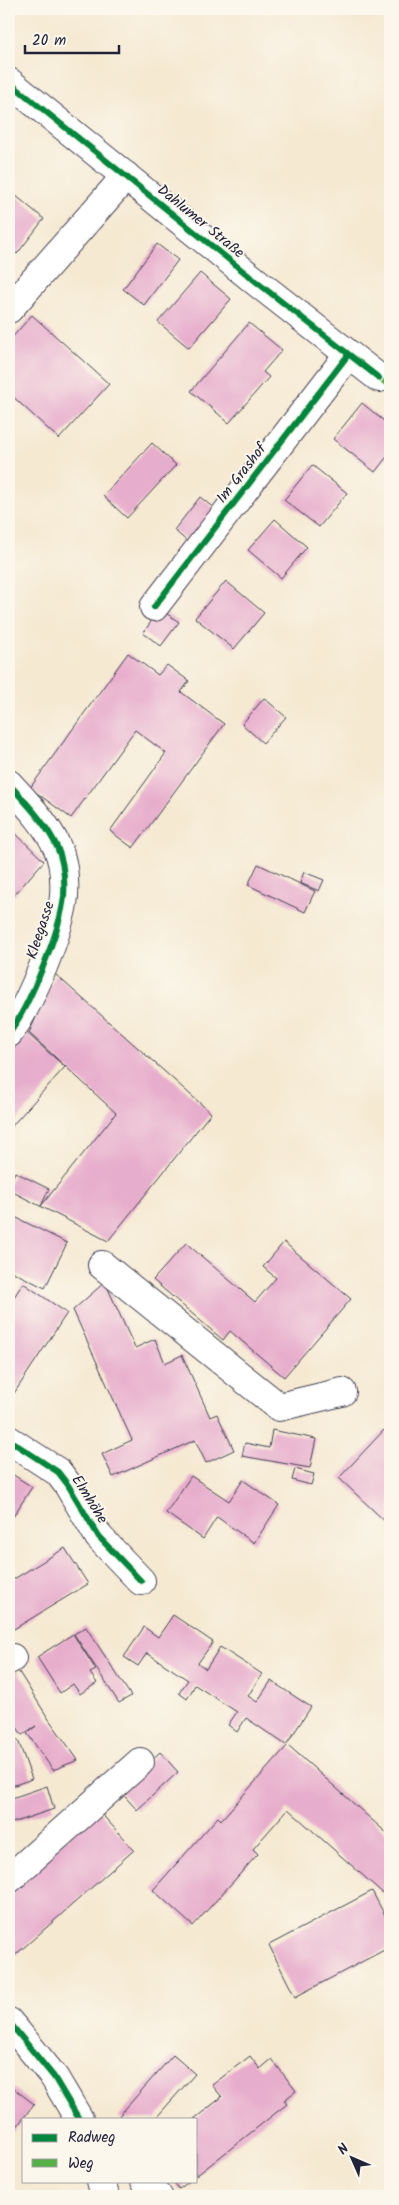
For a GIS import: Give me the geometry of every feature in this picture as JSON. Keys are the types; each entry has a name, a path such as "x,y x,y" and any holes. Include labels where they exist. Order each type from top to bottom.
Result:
{"street":[{"name":"Dahlumer Straße","path":"9,82 379,378"},
{"path":"9,309 126,176"},
{"name":"Im Grashof","path":"154,607 348,355"},
{"name":"Kleegasse","path":"9,784 34,811 48,830 58,849 64,871 64,898 54,935 30,997 9,1033"},
{"path":"102,1265 279,1407 342,1392"},
{"name":"Elmhöhe","path":"9,1440 58,1472 68,1485 99,1537 141,1581"},
{"path":"9,1880 140,1762"},
{"path":"9,2022 54,2076 78,2118"},
{"path":"101,2182 106,2196"},
{"path":"146,2182 158,2196"}],"building":[{"path":"9,190 44,219 17,254 11,249 9,252"},
{"path":"157,244 178,260 144,305 123,289"},
{"path":"200,273 231,299 189,348 158,322"},
{"path":"32,315 109,384 59,439 9,393 9,341"},
{"path":"249,323 282,350 263,372 269,377 229,423 191,391"},
{"path":"362,403 390,426 390,453 375,472 333,439"},
{"path":"152,443 176,465 127,518 103,496"},
{"path":"312,465 347,493 319,527 284,500"},
{"path":"200,497 215,509 189,543 174,530"},
{"path":"275,519 307,547 281,578 248,550"},
{"path":"226,581 264,613 234,649 195,618"},
{"path":"160,609 179,622 161,646 143,633"},
{"path":"128,653 158,675 167,665 189,681 181,692 224,724 133,848 110,831 166,753 135,730 71,818 30,788"},
{"path":"264,698 286,717 263,743 242,724"},
{"path":"9,827 44,861 9,901"},
{"path":"258,864 315,891 305,912 248,885"},
{"path":"304,872 324,880 319,891 300,883"},
{"path":"55,974 211,1113 108,1241 9,1190 9,1185 15,1172 49,1189 41,1206 116,1113 29,1033"},
{"path":"27,1033 65,1067 9,1129 9,1053"},
{"path":"9,1214 67,1243 45,1288 9,1270"},
{"path":"284,1242 351,1299 284,1377 230,1331 223,1340 153,1280 186,1243 255,1302 276,1278 263,1267"},
{"path":"105,1282 135,1348 155,1339 165,1363 182,1355 210,1417 217,1414 234,1450 206,1463 195,1440 113,1477 102,1454 132,1440 73,1310"},
{"path":"23,1283 67,1313 9,1401 9,1305"},
{"path":"272,1430 316,1439 310,1468 242,1456 245,1443 269,1448"},
{"path":"384,1430 390,1436 390,1526 339,1478"},
{"path":"295,1469 314,1474 311,1485 292,1480"},
{"path":"9,1472 32,1487 9,1523"},
{"path":"191,1476 229,1501 243,1480 279,1505 254,1543 217,1517 203,1539 166,1513"},
{"path":"65,1548 88,1584 9,1632 9,1582"},
{"path":"173,1615 213,1642 198,1663 206,1669 220,1647 262,1674 248,1696 257,1702 271,1681 311,1707 286,1745 246,1718 237,1732 228,1725 237,1712 195,1685 187,1699 179,1693 188,1680 147,1653 138,1666 124,1657 144,1627 158,1637"},
{"path":"86,1627 131,1696 119,1703 74,1634"},
{"path":"73,1634 96,1670 90,1673 97,1683 80,1694 73,1684 60,1693 37,1657"},
{"path":"17,1669 48,1718 78,1760 53,1770 27,1733 36,1726 22,1735 9,1715 9,1674"},
{"path":"18,1740 32,1779 9,1787 9,1743"},
{"path":"288,1745 390,1836 390,1892 386,1896 288,1809 253,1849 258,1854 193,1926 153,1890 218,1817 221,1820"},
{"path":"160,1752 178,1772 137,1810 119,1790"},
{"path":"47,1786 54,1809 9,1824 9,1799"},
{"path":"98,1810 134,1850 12,1958 9,1955 9,1889"},
{"path":"372,1891 390,1925 390,1947 295,1997 269,1945"},
{"path":"173,2055 195,2074 156,2118 118,2117"},
{"path":"250,2056 260,2069 272,2059 296,2091 284,2100 287,2104 198,2174 198,2118 195,2118 222,2097 212,2085"},
{"path":"9,2085 34,2104 9,2137"},
{"path":"174,2182 189,2182 179,2189"}],"marked path":[{"path":"379,378 390,387"}],"cycle path":[{"path":"9,82 259,284 379,378"},
{"path":"154,607 348,355"},
{"path":"9,784 36,814 53,838 64,871 62,910 51,947 26,1005 9,1033"},
{"path":"9,1440 58,1472 68,1485 99,1537 141,1581"},
{"path":"9,2022 54,2077 78,2118"}]}
